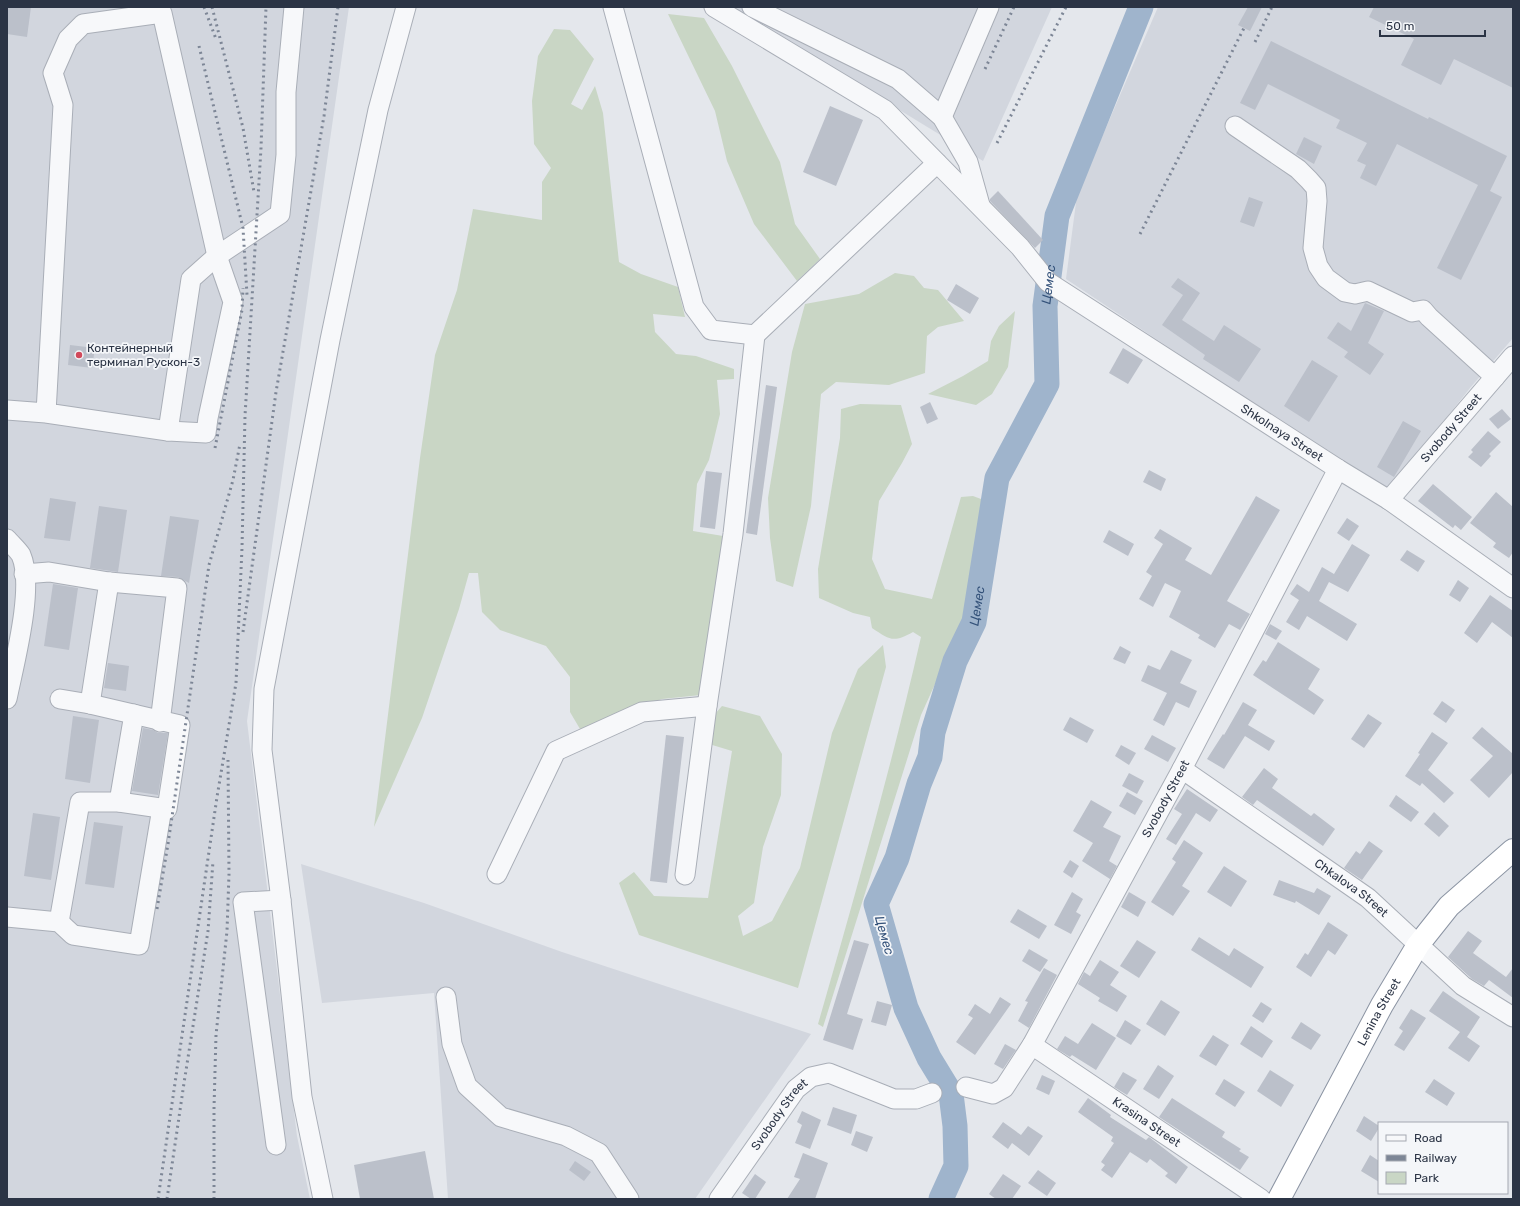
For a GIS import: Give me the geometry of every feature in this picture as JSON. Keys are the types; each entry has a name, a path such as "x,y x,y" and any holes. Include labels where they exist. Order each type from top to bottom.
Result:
{"highway":[{"name":"Lenina Street","path":"1279,1199 1382,1005 1418,945 1449,906 1513,850"}],"street":[{"path":"168,431 192,279 217,256 280,214 286,155 286,92 294,7"},
{"path":"323,1199 302,1097 281,900 262,750 264,689 332,332 378,110 406,7"},
{"path":"613,7 694,307 711,330 755,335"},
{"name":"Shkolnaya Street","path":"714,7 885,110 1020,246 1048,282 1338,469 1389,500 1513,588"},
{"path":"752,7 898,79 942,117 968,162 980,206"},
{"path":"942,117 989,7"},
{"path":"7,410 46,413 168,431 206,433 233,302 217,256 162,13 83,24 68,39 53,74 64,105 46,413"},
{"path":"1234,126 1298,169 1316,188 1317,201 1312,248 1318,266 1326,278 1345,292 1355,294 1368,292 1412,312 1423,310 1429,318 1495,377"},
{"path":"685,875 707,706 733,534 755,335 937,163"},
{"name":"Svobody Street","path":"1389,500 1513,356"},
{"name":"Svobody Street","path":"966,1087 993,1094 1004,1088 1032,1045 1182,770 1338,469"},
{"path":"7,539 14,560 24,574 26,581 23,614 7,699"},
{"path":"24,574 49,572 109,582 177,588 160,722"},
{"path":"90,704 109,582"},
{"path":"59,922 80,802 119,802 167,809 180,726 90,704 60,699"},
{"path":"497,874 556,751 642,712 707,706"},
{"path":"119,802 134,714"},
{"name":"Chkalova Street","path":"1182,770 1368,898 1463,986 1513,1017"},
{"path":"7,917 59,922 73,935 139,945 162,808"},
{"path":"276,1145 243,902 281,900"},
{"path":"446,997 452,1044 467,1086 501,1117 566,1136 599,1153 629,1199"},
{"name":"Krasina Street","path":"1032,1045 1261,1199"},
{"name":"Svobody Street","path":"719,1199 796,1089 811,1077 828,1073 894,1099 916,1099 932,1093"}],"shaded area":[{"path":"7,7 349,7 247,721 297,1136 310,1199 7,1199"},
{"path":"731,7 1052,7 983,161"},
{"path":"1158,7 1513,7 1513,338 1470,388 1387,493 1066,279 1077,195"},
{"path":"301,864 424,903 562,952 811,1034 695,1199 448,1199 434,993 322,1003"}],"green space":[{"path":"668,14 704,18 732,66 780,162 795,224 820,259 797,281 754,224 727,161 715,111"},
{"path":"554,29 570,30 594,59 571,104 582,110 595,86 603,113 619,262 641,274 678,287 685,317 653,314 655,332 676,354 696,356 734,369 734,379 717,380 720,414 709,460 697,484 693,531 723,536 701,695 662,699 580,729 570,712 570,677 546,646 500,630 482,612 478,573 469,573 459,609 422,718 374,827 420,458 435,355 457,290 473,209 542,220 542,182 551,168 534,144 532,101 538,56"},
{"path":"895,273 914,276 924,288 938,290 964,321 938,327 927,336 925,373 889,385 836,382 821,394 811,506 793,587 776,581 770,538 768,498 792,352 805,304 859,294"},
{"path":"1015,311 1008,367 992,394 976,405 928,394 988,361 991,341 999,326"},
{"path":"860,404 901,405 912,444 879,501 872,559 885,589 932,599 961,497 973,496 989,502 966,620 921,715 823,1027 818,1024 872,832 921,637 913,632 901,638 892,639 872,628 870,617 853,613 819,598 818,569 840,438 841,409"},
{"path":"883,645 886,667 798,988 639,935 619,883 634,872 654,896 708,898 732,751 709,744 714,715 722,706 760,716 782,754 781,795 763,847 754,903 738,916 743,936 772,921 800,868 832,733 858,669"}],"building":[{"path":"7,7 31,7 27,37 7,34"},
{"path":"1248,7 1262,7 1250,31 1238,25"},
{"path":"1374,7 1513,7 1513,88 1454,59 1441,85 1401,65 1414,39 1369,17"},
{"path":"1271,41 1428,119 1429,117 1507,156 1490,191 1502,197 1461,280 1437,268 1478,185 1397,144 1376,186 1360,178 1366,165 1357,161 1367,143 1336,128 1340,120 1268,84 1255,110 1240,103"},
{"path":"830,106 863,120 836,186 803,172"},
{"path":"1304,137 1322,146 1314,164 1296,154"},
{"path":"998,191 1043,240 1035,248 990,201 990,199"},
{"path":"1249,197 1263,202 1254,227 1240,222"},
{"path":"1178,278 1200,293 1182,320 1214,341 1224,325 1261,349 1239,382 1203,359 1205,355 1162,325 1183,295 1171,287"},
{"path":"956,284 979,298 970,314 947,300"},
{"path":"1365,303 1384,311 1368,343 1384,354 1370,375 1344,357 1348,352 1327,338 1338,322 1351,331"},
{"path":"70,345 95,348 92,368 68,365"},
{"path":"1123,348 1143,360 1128,384 1109,373"},
{"path":"1312,360 1338,376 1309,422 1284,406"},
{"path":"766,385 777,387 757,535 746,533"},
{"path":"930,402 938,419 927,424 920,407"},
{"path":"1502,409 1511,419 1498,429 1489,419"},
{"path":"1403,421 1421,431 1394,477 1377,467"},
{"path":"1488,431 1501,442 1489,454 1491,456 1481,467 1468,457 1473,452 1471,450"},
{"path":"1149,470 1166,479 1161,491 1143,482"},
{"path":"706,471 722,473 715,529 700,527"},
{"path":"1433,484 1472,517 1461,530 1455,525 1453,528 1418,501"},
{"path":"1496,492 1513,507 1513,552 1509,558 1493,547 1496,543 1470,523"},
{"path":"1256,496 1280,510 1227,601 1250,614 1240,630 1229,624 1215,648 1198,638 1200,635 1169,617 1181,591 1165,583 1153,607 1139,599 1152,576 1146,572 1163,544 1154,538 1160,529 1192,548 1185,560 1211,575"},
{"path":"50,498 76,502 70,541 44,538"},
{"path":"99,506 127,510 118,572 90,568"},
{"path":"170,516 199,520 189,583 178,577 161,576"},
{"path":"1347,518 1359,526 1349,541 1337,533"},
{"path":"1109,530 1134,544 1128,556 1103,542"},
{"path":"1352,544 1370,555 1348,592 1329,582 1319,601 1357,624 1347,641 1307,616 1299,630 1286,622 1299,600 1290,594 1297,584 1309,592 1322,567 1334,574"},
{"path":"1407,550 1425,561 1418,572 1400,560"},
{"path":"1458,580 1469,588 1460,602 1449,595"},
{"path":"53,584 78,588 69,650 44,646"},
{"path":"1490,595 1513,611 1513,638 1492,622 1477,643 1464,633"},
{"path":"1270,624 1282,631 1276,640 1265,634"},
{"path":"1278,642 1320,669 1308,689 1324,700 1314,715 1253,675 1263,660 1266,662"},
{"path":"1120,646 1131,652 1125,664 1113,659"},
{"path":"1171,650 1192,660 1180,683 1197,691 1189,708 1176,702 1164,726 1153,720 1167,693 1141,681 1148,665 1160,670"},
{"path":"108,663 129,666 126,691 104,688"},
{"path":"1442,701 1455,710 1446,723 1433,714"},
{"path":"1243,702 1257,710 1248,725 1275,741 1269,751 1245,736 1224,769 1207,759 1223,734 1224,735"},
{"path":"1368,714 1382,723 1364,748 1351,739"},
{"path":"73,716 99,720 90,783 65,779"},
{"path":"1070,717 1094,730 1087,743 1063,730"},
{"path":"1482,727 1513,754 1513,772 1489,798 1470,780 1493,756 1472,738"},
{"path":"143,728 153,730 158,733 168,733 158,795 132,791"},
{"path":"1432,732 1448,743 1428,770 1454,793 1444,803 1422,783 1420,786 1405,776 1420,754 1418,753"},
{"path":"666,735 684,737 667,883 650,881"},
{"path":"1152,735 1176,748 1168,762 1144,749"},
{"path":"1121,745 1136,753 1129,765 1115,756"},
{"path":"1264,768 1278,779 1272,788 1311,816 1314,813 1335,829 1323,846 1257,800 1253,805 1242,797"},
{"path":"1129,773 1144,781 1137,794 1122,786"},
{"path":"1187,789 1218,810 1210,822 1196,813 1176,845 1166,839 1182,814 1174,809"},
{"path":"1127,792 1143,801 1135,815 1119,806"},
{"path":"1396,795 1419,812 1411,822 1389,806"},
{"path":"1091,800 1112,812 1103,827 1121,836 1109,861 1117,866 1110,879 1082,861 1093,843 1073,831"},
{"path":"1434,812 1449,826 1439,837 1424,824"},
{"path":"33,813 60,817 51,880 24,876"},
{"path":"94,822 123,826 114,888 85,884"},
{"path":"1184,840 1203,853 1182,886 1190,891 1173,916 1151,902 1176,862 1172,859"},
{"path":"1369,841 1383,851 1362,880 1344,868 1356,851 1360,854"},
{"path":"1070,860 1079,866 1072,878 1063,872"},
{"path":"1224,866 1247,881 1231,907 1207,892"},
{"path":"1279,880 1314,893 1317,888 1331,896 1319,915 1296,901 1295,903 1273,895"},
{"path":"1072,892 1083,899 1076,912 1081,915 1071,934 1054,925"},
{"path":"1129,892 1146,902 1138,917 1121,907"},
{"path":"1018,909 1047,926 1039,939 1010,922"},
{"path":"1328,922 1348,935 1335,955 1328,950 1311,977 1296,967 1305,953 1308,955"},
{"path":"1468,931 1482,941 1473,953 1506,977 1513,968 1513,998 1489,980 1484,986 1472,979 1448,957"},
{"path":"1199,937 1229,956 1234,948 1264,967 1251,988 1191,950"},
{"path":"854,940 869,944 847,1014 863,1019 853,1050 823,1040"},
{"path":"1137,940 1156,952 1139,978 1120,966"},
{"path":"1029,949 1048,960 1040,972 1022,961"},
{"path":"1100,960 1119,972 1110,985 1127,996 1117,1012 1098,1001 1100,998 1078,984 1084,972 1090,976"},
{"path":"1044,968 1057,975 1029,1028 1018,1021 1028,1002 1025,1001"},
{"path":"1443,991 1480,1017 1467,1037 1480,1046 1469,1062 1448,1048 1460,1032 1429,1011"},
{"path":"1000,997 1011,1004 975,1055 956,1042 973,1018 968,1015 975,1004 990,1014"},
{"path":"1161,1000 1180,1012 1165,1036 1146,1024"},
{"path":"877,1001 892,1005 886,1026 871,1022"},
{"path":"1261,1002 1272,1009 1263,1023 1252,1016"},
{"path":"1411,1009 1426,1018 1404,1051 1394,1045 1403,1031 1399,1028"},
{"path":"1125,1020 1141,1030 1131,1045 1116,1036"},
{"path":"1301,1022 1321,1035 1311,1050 1291,1038"},
{"path":"1092,1023 1116,1038 1096,1070 1072,1055 1070,1057 1057,1049 1065,1036 1078,1044"},
{"path":"1251,1026 1273,1041 1262,1058 1240,1044"},
{"path":"1213,1035 1229,1045 1216,1066 1199,1056"},
{"path":"1005,1044 1016,1050 1003,1069 994,1064"},
{"path":"1158,1065 1174,1076 1159,1099 1143,1089"},
{"path":"1270,1070 1294,1085 1281,1107 1257,1091"},
{"path":"1123,1072 1137,1080 1127,1095 1114,1087"},
{"path":"1042,1075 1055,1081 1049,1095 1036,1089"},
{"path":"1224,1079 1245,1092 1235,1107 1215,1094"},
{"path":"1434,1079 1455,1093 1447,1106 1425,1092"},
{"path":"1088,1098 1111,1115 1110,1117 1146,1140 1149,1137 1188,1167 1176,1184 1165,1176 1168,1173 1150,1159 1147,1163 1130,1152 1112,1178 1101,1170 1105,1165 1101,1162 1114,1143 1111,1141 1113,1137 1078,1112"},
{"path":"1172,1098 1225,1132 1222,1137 1241,1149 1239,1151 1249,1157 1240,1170 1159,1117"},
{"path":"833,1107 857,1115 851,1134 827,1125"},
{"path":"802,1111 821,1120 810,1149 795,1143 802,1125 797,1122"},
{"path":"1364,1116 1378,1125 1378,1130 1371,1141 1356,1131"},
{"path":"1003,1122 1021,1135 1028,1126 1043,1136 1029,1156 1012,1143 1008,1149 992,1137"},
{"path":"856,1131 873,1137 867,1152 851,1145"},
{"path":"425,1151 434,1199 360,1199 354,1165"},
{"path":"803,1153 828,1163 815,1199 787,1199 800,1179 794,1177"},
{"path":"1370,1155 1378,1160 1378,1181 1361,1171"},
{"path":"575,1161 591,1172 584,1181 569,1170"},
{"path":"1038,1170 1056,1183 1047,1196 1028,1183"},
{"path":"755,1174 766,1182 755,1199 751,1199 742,1193"},
{"path":"1003,1174 1021,1186 1012,1199 996,1199 989,1194"}],"waterway":[{"name":"Цемес","path":"941,1199 956,1166 955,1126 951,1094 929,1058 906,1008 876,904 897,858 919,784 930,757 933,732 955,661 974,622 997,478 1047,384 1045,306 1057,216 1141,7"}],"railway":[{"path":"204,7 216,39"},
{"path":"212,7 243,128 254,192"},
{"path":"158,1199 217,797 236,683 242,548 245,416 261,148 266,7"},
{"path":"243,632 276,392 324,116 338,7"},
{"path":"985,69 1014,7"},
{"path":"997,143 1066,7"},
{"path":"1255,42 1272,7"},
{"path":"1140,234 1244,28"},
{"path":"199,46 243,228 247,295"},
{"path":"215,448 242,310 243,288"},
{"path":"157,909 209,565 233,480 240,444"},
{"path":"214,1199 216,1035 227,931 229,874 228,760"},
{"path":"167,1199 208,931 213,861"}],"place":[{"name":"Контейнерный терминал Рускон-3","path":"79,355"}]}
